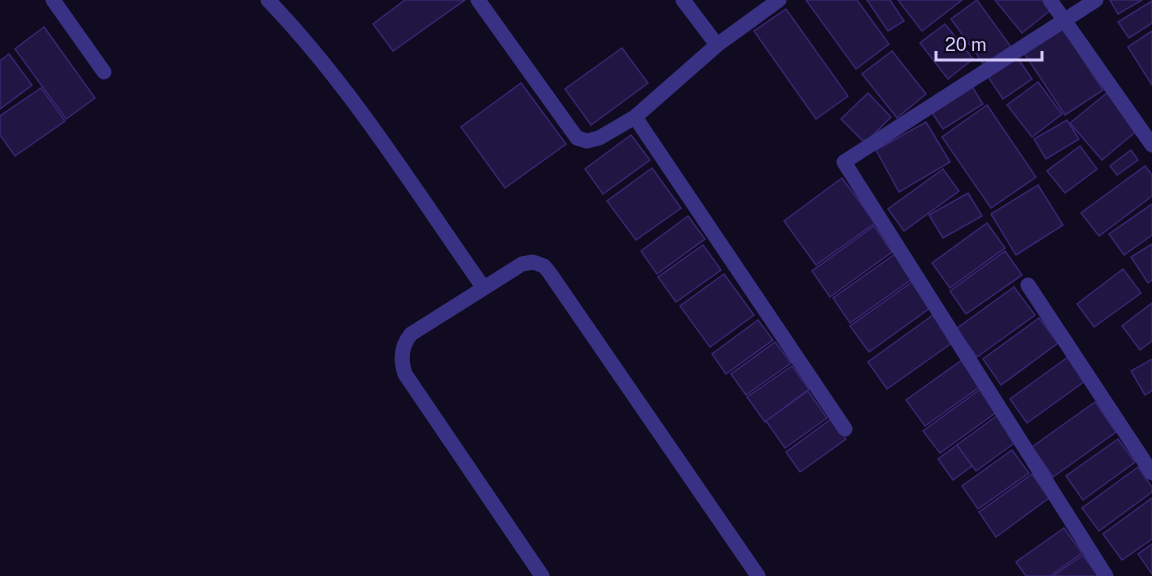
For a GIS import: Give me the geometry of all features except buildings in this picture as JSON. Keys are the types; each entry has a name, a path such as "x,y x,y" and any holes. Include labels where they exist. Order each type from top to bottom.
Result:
{"street":[{"path":"53,0 104,72"},
{"path":"268,0 292,24 356,106 483,287"},
{"path":"478,0 577,138 587,141 599,138 635,117 717,45 779,0"},
{"path":"683,0 717,45"},
{"path":"1050,0 1150,138"},
{"path":"1096,0 844,162 1106,576"},
{"path":"635,117 845,429"},
{"path":"542,576 405,374 402,363 405,340 411,334 483,287 527,262 540,264 549,272 758,576"},
{"path":"1028,285 1152,473"}]}
